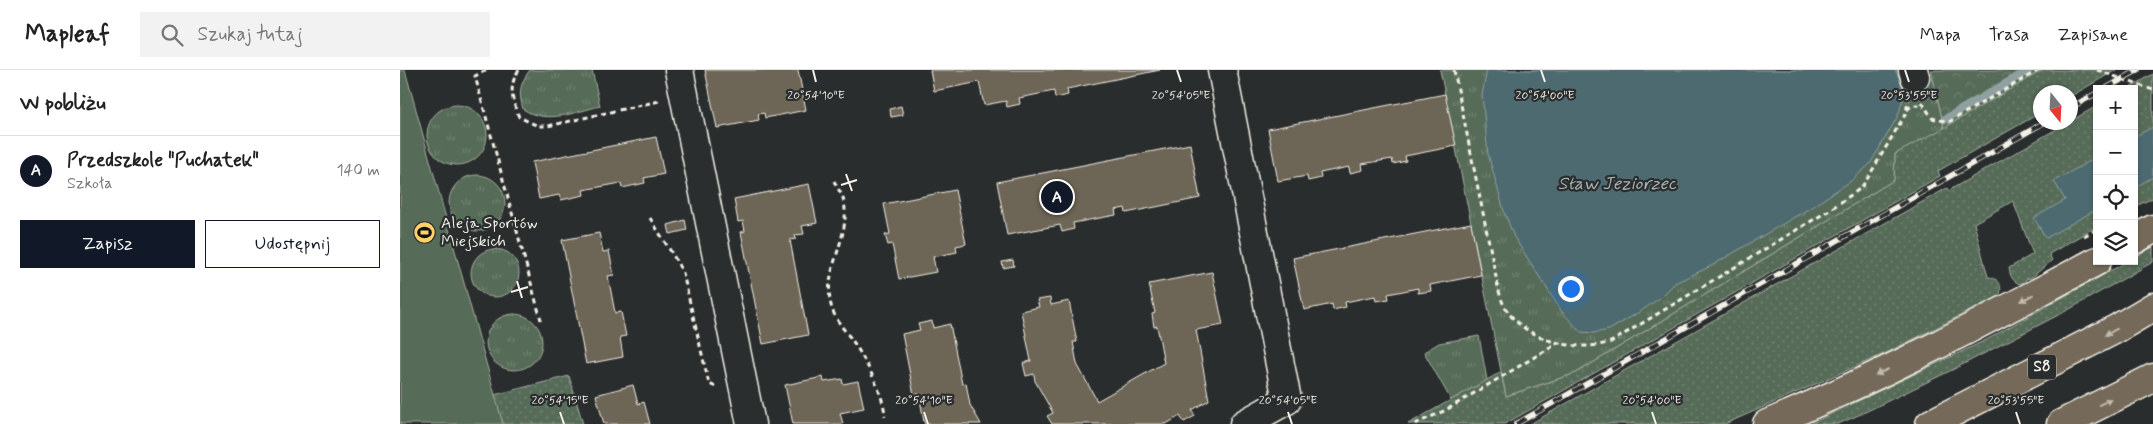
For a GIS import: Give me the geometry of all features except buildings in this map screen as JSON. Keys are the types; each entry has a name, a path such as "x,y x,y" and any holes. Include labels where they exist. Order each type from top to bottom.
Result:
{"highway":[{"path":"2138,238 2153,229"},
{"path":"1767,424 1960,334 2093,263"},
{"name":"S8","path":"1930,424 2116,329 2153,308"},
{"path":"2061,424 2153,378"}],"lane":[{"path":"1222,70 1287,400 1244,424"},
{"path":"681,83 751,424"}],"path":[{"path":"486,70 475,76 542,320"},
{"path":"518,70 514,76 511,90 514,106 519,117 538,126 548,126 681,83"},
{"path":"1454,70 1501,298 1507,310 1522,326 1533,334 1559,342 1589,346 1611,342 1828,211 1861,188 1874,169 1906,111 1914,86"},
{"path":"1914,86 1924,107 1932,118 1949,122 2039,70"},
{"path":"2097,70 2153,90"},
{"path":"1906,111 1912,105 1918,104 1924,107"},
{"path":"834,182 843,197 845,212 844,227 829,275 830,302 835,316 865,359 884,402 885,416"},
{"path":"650,218 682,273 709,384 719,388"},
{"path":"1415,424 1446,410 1559,342"}],"green space":[{"name":"Aleja Sportów Miejskich","path":"400,70 405,70 503,424 400,424"},
{"path":"530,70 592,70 600,106 561,116 551,117 532,114 523,109 521,98 522,84"},
{"name":"Staw Jeziorzec","path":"1440,70 1900,70 1904,85 1933,79 1944,128 1895,154 1894,180 1576,373 1506,396"},
{"path":"1931,70 2043,70 1944,128"},
{"path":"2043,70 2116,70 2078,92 2078,85 2033,85 2033,117 1938,171 1940,176 1505,424 1408,424 1501,372 1506,396 1576,373 1894,180 1895,154"},
{"path":"2153,74 2153,198 2138,205 2138,85 2135,85"},
{"path":"457,105 474,110 482,118 487,135 482,152 474,160 457,165 440,160 432,152 427,135 432,118 440,110"},
{"path":"2093,108 2093,228 2049,254 2052,260 2031,278 2026,279 2025,282 2019,284 2015,281 2011,276 2009,268 2033,254 2013,201 1974,223 1988,277 1992,277 1999,283 2001,289 1999,296 1886,353 1725,424 1530,424 1947,188 1949,191 2055,130 2078,130 2078,117"},
{"path":"477,175 488,177 497,183 503,192 505,203 503,214 497,223 488,229 477,231 466,229 457,223 451,214 449,203 451,192 457,183 466,177"},
{"path":"2153,247 2153,262 2068,310 1954,369 1838,424 1810,424 1986,340 2121,265 2138,265 2138,256"},
{"path":"490,249 500,249 512,256 519,268 519,278 512,290 500,297 490,297 482,293 475,286 471,278 471,268 475,260 482,253"},
{"path":"514,314 525,316 534,322 540,331 542,342 540,353 534,362 525,368 514,370 503,368 494,362 488,353 486,342 488,331 494,322 503,316"},
{"path":"1479,336 1487,380 1451,400 1424,352 1439,343"},
{"path":"569,376 583,424 503,424 494,395"}],"water":[{"name":"Staw Jeziorzec","path":"1487,70 1895,70 1902,83 1903,98 1898,116 1870,164 1851,181 1810,208 1711,266 1675,283 1661,297 1609,330 1594,333 1581,332 1562,312 1514,237 1504,211 1488,154 1482,95"},
{"path":"2153,127 2153,177 2138,186 2138,175 2138,135"},
{"path":"2093,159 2093,211 2046,238 2034,218 2065,200 2054,181"}],"waterway":[{"path":"1945,119 2029,70"}],"railway":[{"path":"2112,85 2138,70"},
{"path":"2078,104 2093,95"},
{"path":"1516,424 2033,129"}],"place":[{"name":"Przedszkole \"Puchatek\"","path":"1057,197"},
{"name":"Aleja Sportów Miejskich","path":"425,232"}]}
